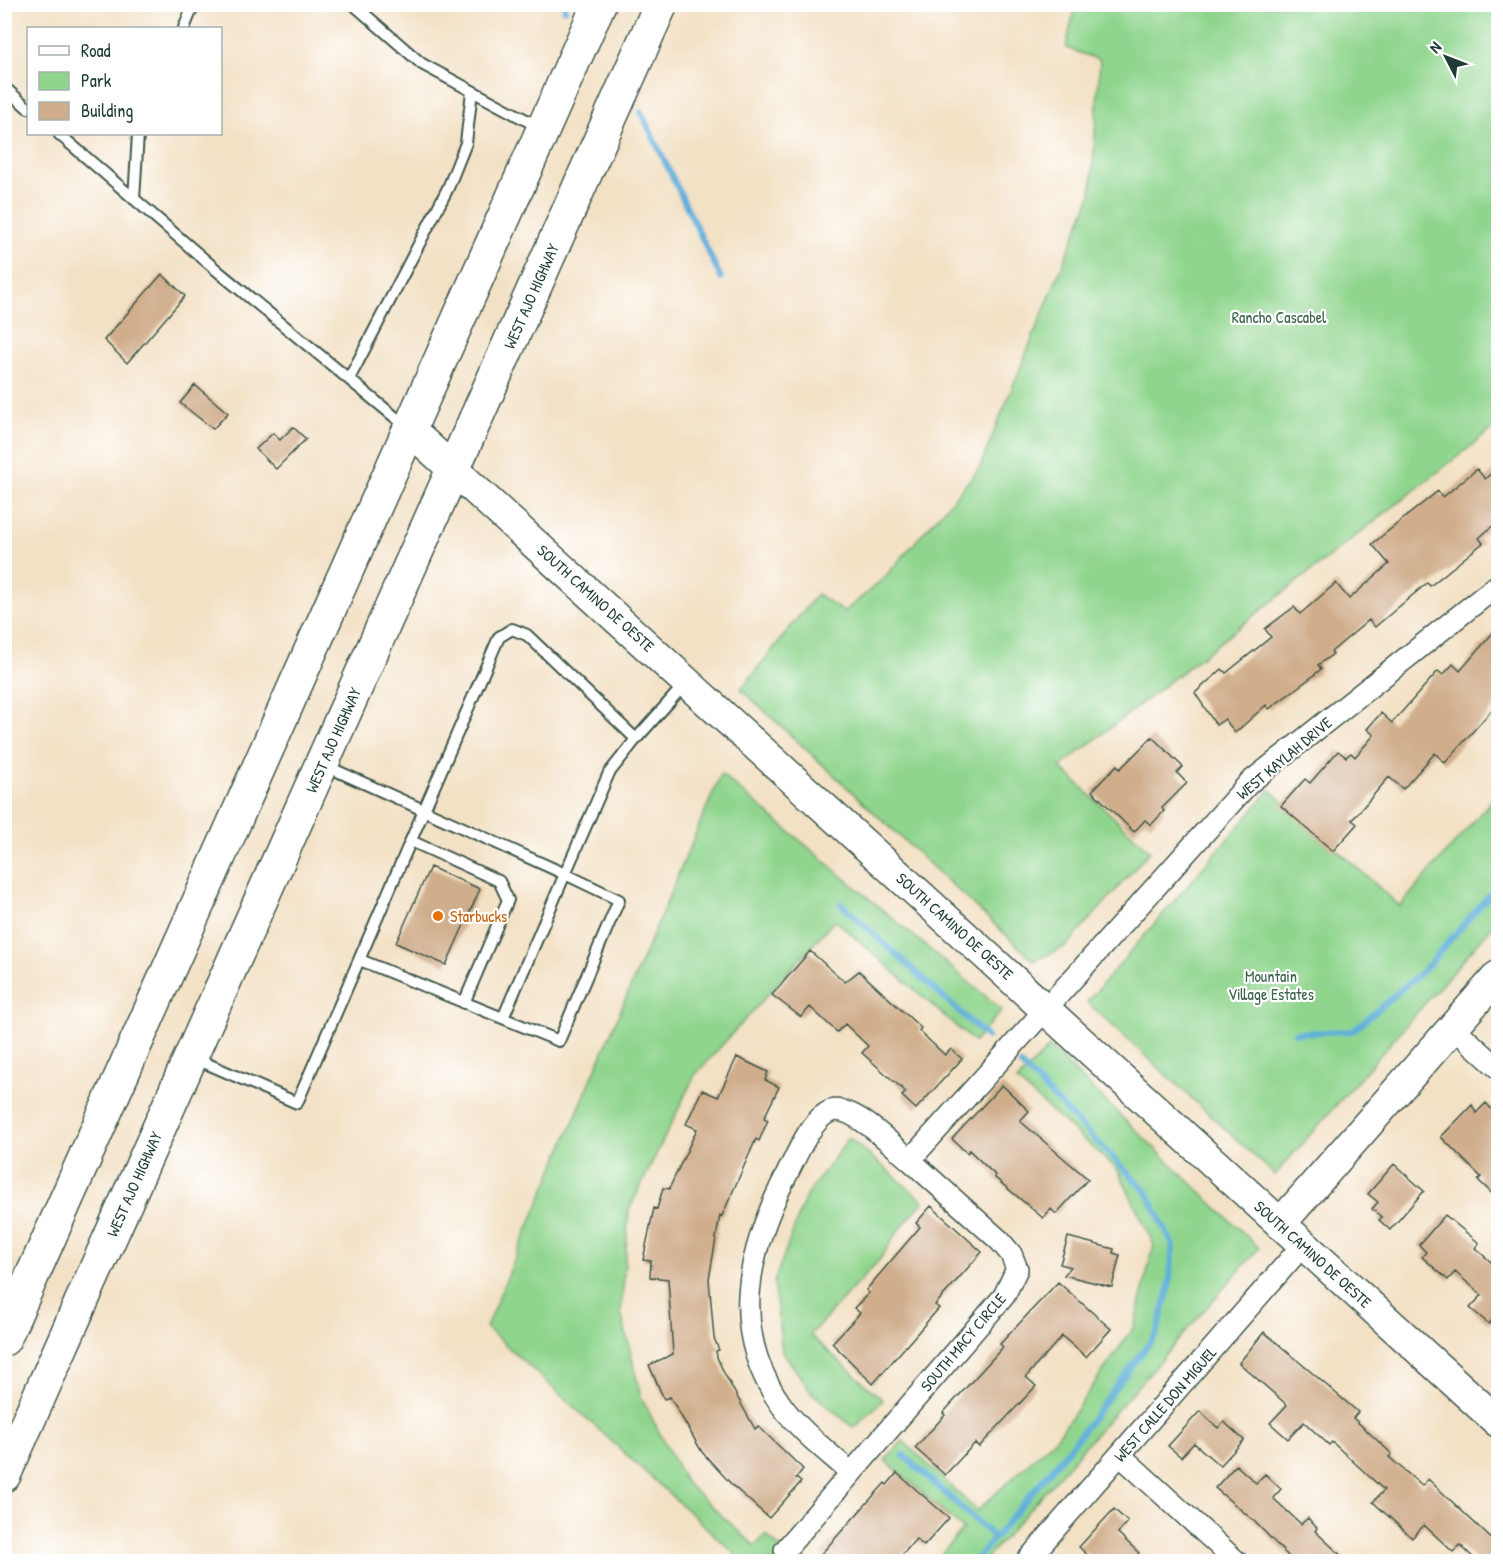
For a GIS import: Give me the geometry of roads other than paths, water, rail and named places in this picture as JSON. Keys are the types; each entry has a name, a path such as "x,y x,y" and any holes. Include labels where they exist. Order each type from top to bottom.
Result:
{"main road":[{"path":"4,1339 411,431 599,4"},
{"name":"WEST AJO HIGHWAY","path":"4,1475 456,469 661,4"}],"street":[{"name":"SOUTH CAMINO DE OESTE","path":"411,431 456,469 1498,1422"},
{"name":"WEST KAYLAH DRIVE","path":"1044,1008 1249,783 1498,585"},
{"path":"1280,1224 1498,976"},
{"path":"910,1160 1044,1008"},
{"path":"1453,1027 1498,1068"},
{"name":"SOUTH MACY CIRCLE","path":"785,1550 1004,1296 1017,1269 1011,1254 1000,1241 910,1160 858,1117 831,1104 807,1134 771,1211 750,1277 747,1320 758,1365 783,1407 814,1440 851,1473"},
{"name":"WEST CALLE DON MIGUEL","path":"1026,1562 1303,1245"},
{"path":"1121,1456 1236,1562"}],"lane":[{"path":"184,27 194,4"},
{"path":"353,4 422,64 544,129"},
{"path":"4,87 27,107"},
{"path":"349,379 448,188 466,143 472,91"},
{"path":"59,135 411,431"},
{"path":"134,199 138,135"},
{"path":"191,1057 297,1103 500,637 512,629 527,635 636,739"},
{"path":"503,1018 609,774 636,739 687,682"},
{"path":"323,764 619,900 559,1041 360,960"},
{"path":"411,841 499,881 506,893 508,900 464,1002"}],"waterway":[{"path":"564,4 565,10"},
{"path":"641,112 721,278"},
{"path":"1295,1033 1353,1031 1425,969 1498,885"},
{"path":"841,904 987,1037"},
{"path":"974,1562 1072,1445 1157,1333 1169,1289 1173,1245 1147,1192 1021,1065"},
{"path":"903,1455 995,1538"}],"place":[{"name":"Starbucks","path":"438,916"}],"park label":[{"name":"Rancho Cascabel","path":"1279,317"},
{"name":"Mountain Village Estates","path":"1271,985"}]}
